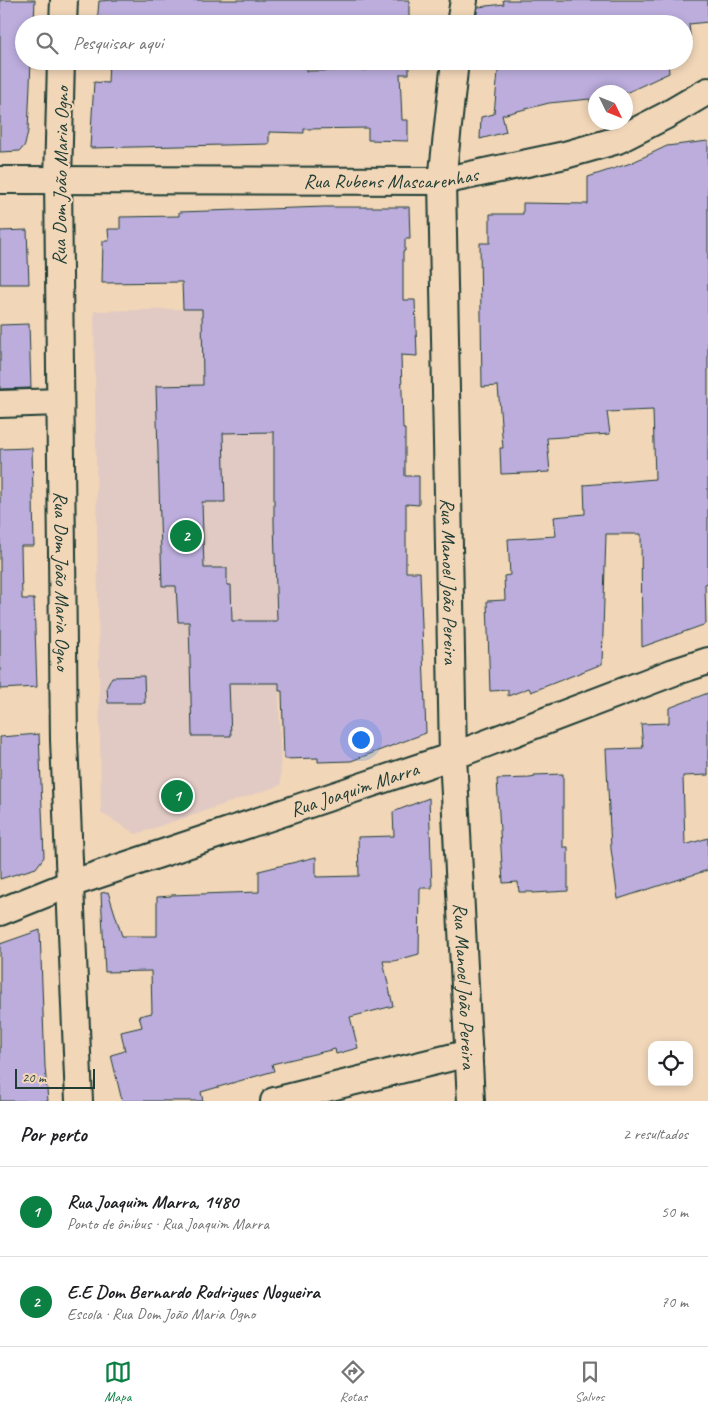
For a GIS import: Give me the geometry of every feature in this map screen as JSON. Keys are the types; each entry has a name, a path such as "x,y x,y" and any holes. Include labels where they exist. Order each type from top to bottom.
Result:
{"street":[{"path":"63,15 64,0"},
{"path":"462,15 464,0"},
{"name":"Rua Dom João Maria Ogno","path":"61,70 58,180 64,740 79,1101"},
{"name":"Rua Manoel João Pereira","path":"454,70 442,181 453,756 471,1101"},
{"name":"Rua Rubens Mascarenhas","path":"0,180 442,181 565,155 618,140 667,115 708,90"},
{"path":"0,404 60,402"},
{"name":"Rua Joaquim Marra","path":"0,912 70,884 453,756 674,672 708,661"},
{"path":"274,1101 469,1052"}],"shaded area":[{"path":"273,307 274,476 281,785 136,834 101,813 94,311"}],"building":[{"path":"0,0 35,0 34,15 15,15 15,70 31,70 28,131 25,145 20,151 0,152"},
{"path":"409,0 409,15 98,15 99,1"},
{"path":"503,0 708,0 708,22 693,24 693,15 477,15 478,7 504,4"},
{"path":"109,70 409,70 409,74 400,74 402,120 408,120 408,141 368,140 368,128 304,129 304,133 269,132 269,144 90,148 94,82 108,83"},
{"path":"498,70 669,70 669,73 633,90 633,85 588,85 588,99 549,103 502,115 506,132 480,139 481,117 494,114"},
{"path":"708,141 708,583 705,584 706,624 642,647 641,534 606,534 602,664 531,692 529,688 508,696 508,690 490,691 487,601 505,600 504,576 510,575 508,539 556,536 554,517 585,514 584,485 655,479 653,410 607,412 610,434 547,438 550,472 501,474 500,448 503,448 498,386 482,387 480,243 490,243 490,214 523,214 523,203 588,204 588,177 631,163 667,146"},
{"path":"325,207 409,207 410,239 405,239 405,251 403,251 403,300 415,300 417,356 401,355 403,429 405,429 405,476 419,476 419,505 406,504 406,572 420,572 426,733 351,761 318,762 318,758 284,759 282,691 279,691 279,683 229,683 231,736 192,736 189,622 178,622 176,586 162,586 156,386 203,385 202,309 183,309 182,282 102,283 103,241 109,241 108,229 120,229 120,217 179,216 179,212","holes":["274,432 277,621 232,621 231,585 227,585 227,568 204,568 202,502 225,502 223,433"]},
{"path":"27,230 29,284 0,284 0,231"},
{"path":"29,324 31,388 0,389 0,325"},
{"path":"32,448 34,546 21,546 22,599 34,599 37,687 0,689 0,449"},
{"path":"144,676 145,703 108,703 107,687 112,677"},
{"path":"708,693 708,775 683,776 685,845 708,838 708,870 618,899 611,849 606,749 643,748 641,724 669,723 669,708"},
{"path":"39,734 44,857 36,868 0,879 0,737"},
{"path":"563,774 563,847 568,847 568,891 519,892 518,882 503,883 497,779"},
{"path":"429,798 432,888 420,888 419,954 394,961 383,961 393,1006 350,1017 358,1048 336,1054 335,1049 272,1064 274,1071 201,1092 203,1101 122,1101 111,1055 125,1051 121,1032 142,1027 139,1016 152,1013 151,971 105,972 101,893 108,892 122,936 157,936 157,897 259,892 259,871 316,857 316,877 359,876 358,837 394,836 393,812"},
{"path":"40,930 48,1101 0,1101 0,944"}],"place":[{"name":"E.E Dom Bernardo Rodrigues Nogueira","path":"186,536"},
{"name":"Rua Joaquim Marra, 1480","path":"177,796"}]}
